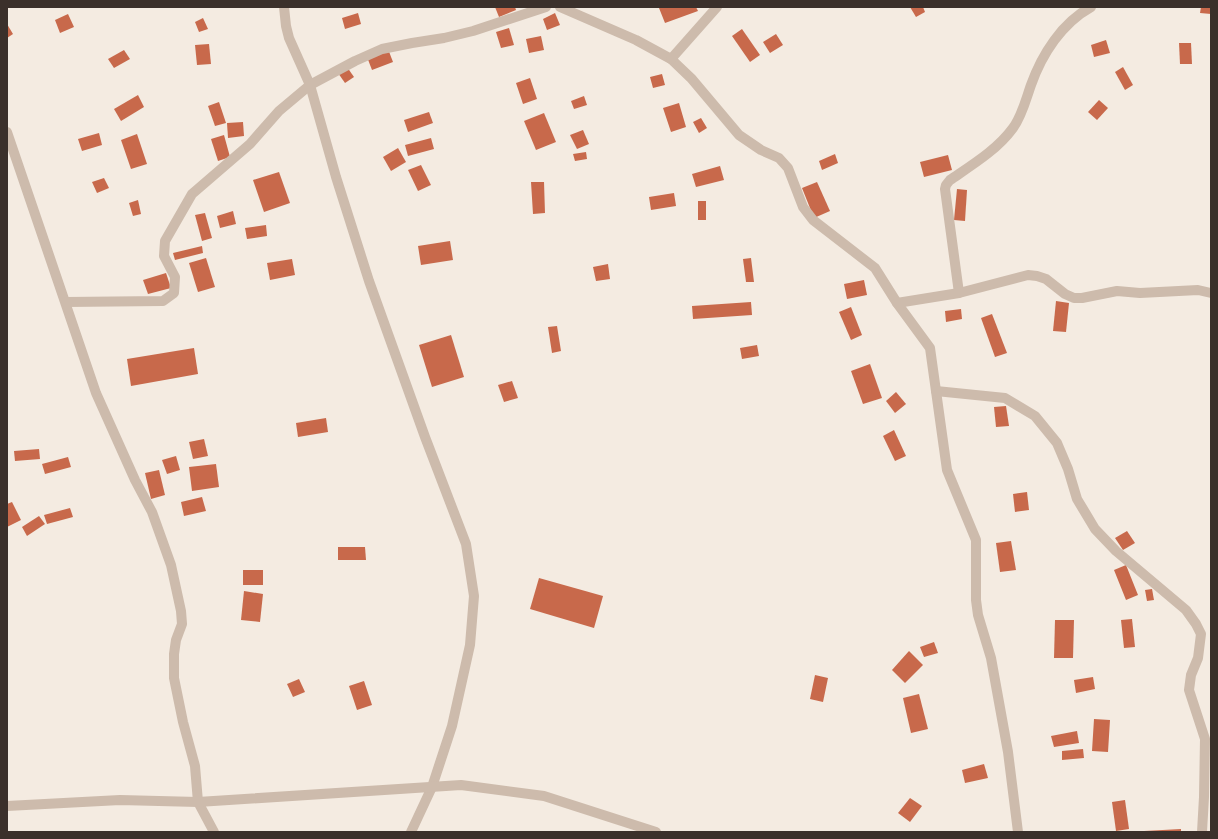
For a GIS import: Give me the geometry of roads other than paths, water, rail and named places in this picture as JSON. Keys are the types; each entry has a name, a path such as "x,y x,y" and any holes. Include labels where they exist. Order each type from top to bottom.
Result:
{"street":[{"path":"284,7 289,38 310,85 336,177 369,281 425,437 466,544 474,596 470,645 452,726 432,787 411,832"},
{"path":"66,302 163,301 174,292 176,278 164,256 165,241 192,194 250,144 279,111 310,85 355,61 382,50 473,31 546,7"},
{"path":"560,7 636,40 671,59 691,78 739,135 761,150 779,158 788,168 802,207 813,220 875,268 897,303 930,348 947,470 976,540 976,600 978,615 991,658 1008,752 1018,832"},
{"path":"671,59 717,7"},
{"path":"959,293 945,189 946,185 950,180 984,157 1004,139 1014,127 1035,74 1055,38 1079,14 1091,7"},
{"path":"7,132 96,393 135,480 152,512 171,565 182,611 182,624 176,640 174,654 174,678 182,722 195,766 198,802 214,832"},
{"path":"897,303 959,293 1028,276 1037,276 1046,279 1065,294 1074,298 1082,298 1117,291 1140,294 1198,290 1211,293"},
{"path":"936,391 1005,398 1035,416 1057,443 1068,470 1077,499 1095,528 1116,551 1186,610 1196,624 1206,633 1191,675 1189,690 1205,739 1202,832"},
{"path":"7,806 120,800 198,802 461,785 544,796 656,832"}]}
